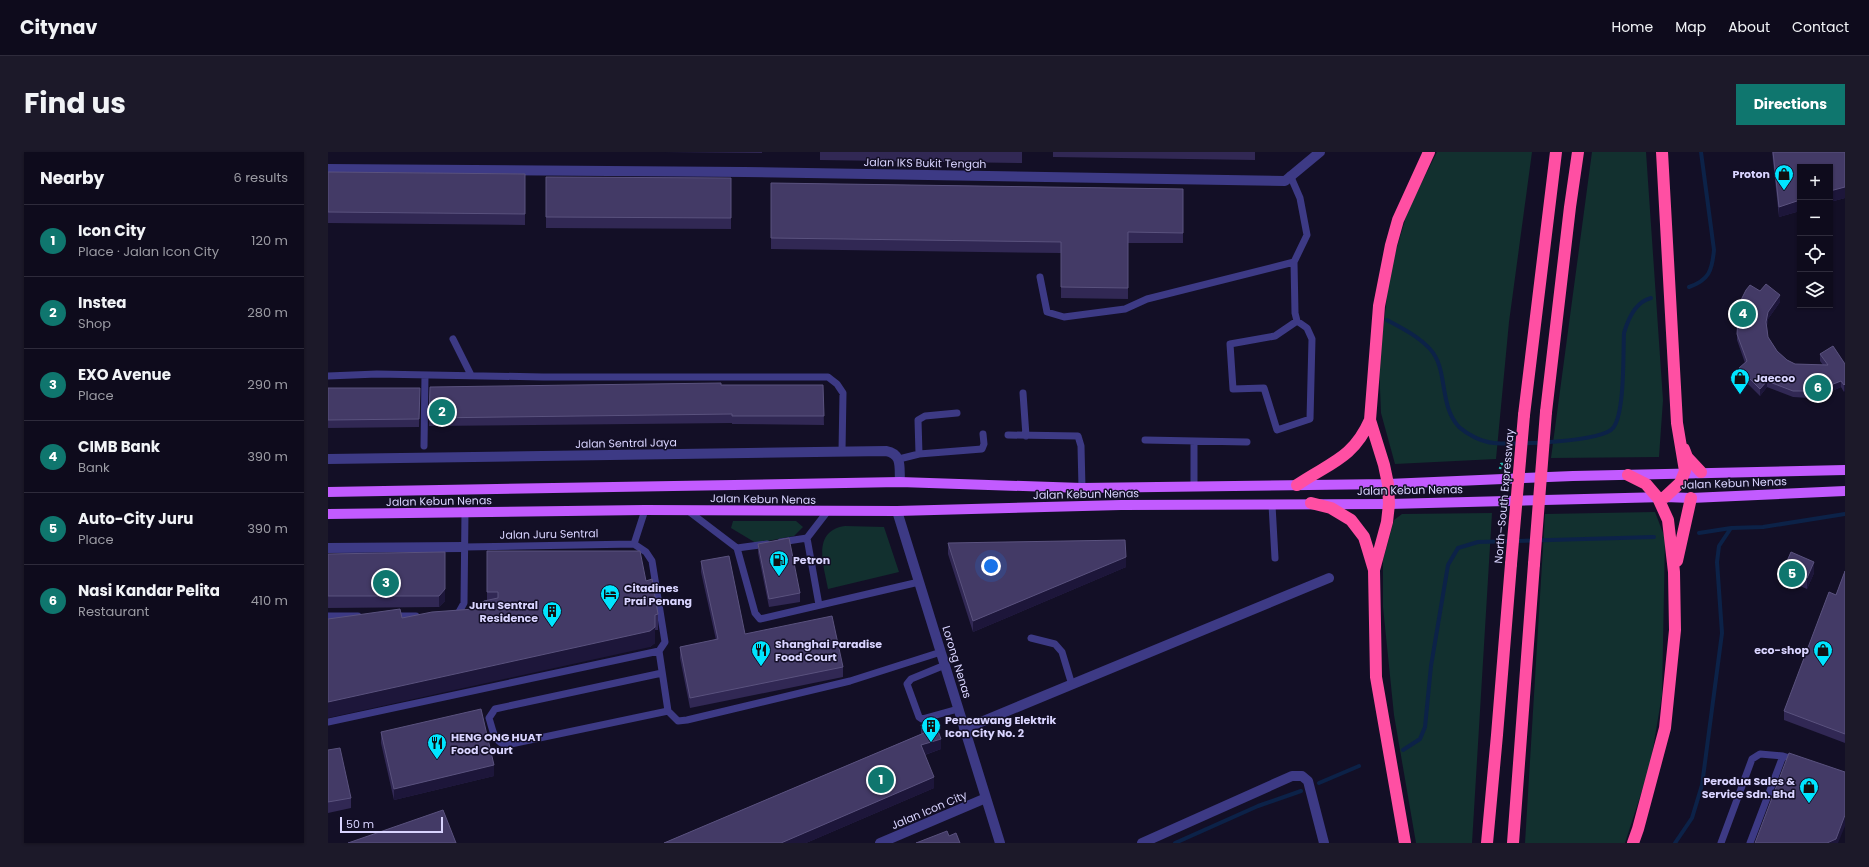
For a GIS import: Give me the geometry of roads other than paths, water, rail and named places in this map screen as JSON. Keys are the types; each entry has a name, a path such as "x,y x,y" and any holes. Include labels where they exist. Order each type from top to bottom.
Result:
{"highway":[{"path":"1297,485 1347,454 1364,433 1370,420 1379,306 1389,253 1403,207 1429,152"},
{"name":"North–South Expressway","path":"1487,843 1498,735 1524,415 1556,152"},
{"path":"1513,843 1546,412 1559,296 1578,152"},
{"path":"1662,152 1677,423 1684,474 1680,483 1662,497"},
{"path":"1370,420 1384,465 1388,484 1389,504 1387,522 1374,570"},
{"path":"1677,423 1681,442 1687,457 1701,472"},
{"path":"1628,475 1646,484 1662,497 1668,520 1674,572 1675,630 1665,728 1633,843"},
{"path":"1674,572 1691,498"},
{"path":"1311,504 1331,508 1351,520 1364,537 1374,570 1376,677 1405,843"}],"main road":[{"name":"Jalan Kebun Nenas","path":"328,492 900,482 1082,488 1388,484 1684,474 1701,472 1845,470"},
{"name":"Jalan Kebun Nenas","path":"328,514 645,510 827,512 1121,505 1389,504 1662,497 1691,498 1845,491"}],"street":[{"name":"Jalan IKS Bukit Tengah","path":"328,169 744,172 1285,181 1290,175 1320,152"},
{"name":"Jalan Sentral Jaya","path":"328,459 886,451 894,452 899,459"},
{"path":"899,459 900,482"},
{"name":"Lorong Nenas","path":"897,511 1000,843"},
{"name":"Jalan Juru Sentral","path":"328,548 464,547"},
{"path":"964,729 1328,578"},
{"path":"1142,843 1162,840 1292,776 1302,776 1308,781 1324,843"},
{"name":"Jalan Icon City","path":"881,843 986,798"}],"lane":[{"path":"1290,175 1300,198 1307,236 1294,262 1295,313 1297,321 1307,328 1312,338 1310,419 1277,430 1264,388 1233,389 1230,344 1274,336 1297,321"},
{"path":"1040,277 1046,312 1064,317 1125,309 1147,300 1294,262"},
{"path":"453,339 471,375"},
{"path":"424,446 426,375"},
{"path":"328,376 471,375 543,377 828,378 837,384 843,393 842,451"},
{"path":"1023,393 1026,436"},
{"path":"919,454 918,420 926,416 957,413"},
{"path":"899,459 919,454 982,449 984,444 983,434"},
{"path":"1008,436 1078,436 1081,446 1082,488"},
{"path":"1145,440 1247,442"},
{"path":"1194,442 1194,486"},
{"path":"1272,505 1276,558"},
{"path":"645,510 634,544 646,552 652,561 665,642 659,651 668,711 678,721 850,681 941,652"},
{"path":"687,510 737,548 755,612 760,619 919,582"},
{"path":"447,616 459,612 464,603 465,512"},
{"path":"737,548 807,538 827,512"},
{"path":"807,538 819,605"},
{"name":"Jalan Juru Sentral","path":"464,547 634,544"},
{"path":"328,616 368,616"},
{"path":"384,616 423,616"},
{"path":"1031,638 1055,644 1062,652 1072,685"},
{"path":"328,722 659,651"},
{"path":"945,665 911,679 906,684 919,717 922,719 958,709"},
{"path":"662,674 495,709 489,718 495,739 506,745 668,711"},
{"path":"1721,843 1752,759 1760,754 1783,756 1804,763"},
{"path":"1750,843 1783,756"}],"waterway":[{"path":"1689,287 1701,281 1708,274 1712,264 1714,250 1701,152"},
{"path":"1387,320 1420,340 1436,357 1440,367 1448,408 1459,427 1463,430 1480,440 1494,443 1556,442 1592,437 1606,433 1613,428 1620,410 1624,333 1630,317 1636,307 1645,300 1651,298"},
{"path":"1675,843 1692,818 1702,785 1722,633 1717,562 1719,546 1731,528 1763,527 1845,514"},
{"path":"1699,533 1731,528"},
{"path":"1403,750 1420,739 1425,727 1431,666 1448,565 1458,548 1478,542 1654,537"},
{"path":"1319,783 1359,766"},
{"path":"1175,843 1258,806 1301,791"}],"place":[{"name":"Proton","path":"1784,191"},
{"name":"CIMB Bank","path":"1743,314"},
{"name":"Nasi Kandar Pelita","path":"1818,388"},
{"name":"Jaecoo","path":"1740,395"},
{"name":"Instea","path":"442,412"},
{"name":"Auto-City Juru","path":"1792,574"},
{"name":"Petron","path":"779,577"},
{"name":"EXO Avenue","path":"386,583"},
{"name":"Citadines Prai Penang","path":"610,611"},
{"name":"Juru Sentral Residence","path":"552,628"},
{"name":"Shanghai Paradise Food Court","path":"761,667"},
{"name":"eco-shop","path":"1823,667"},
{"name":"Pencawang Elektrik Icon City No. 2","path":"931,743"},
{"name":"HENG ONG HUAT Food Court","path":"437,760"},
{"name":"Icon City","path":"881,780"},
{"name":"Perodua Sales & Service Sdn. Bhd","path":"1809,804"}]}
